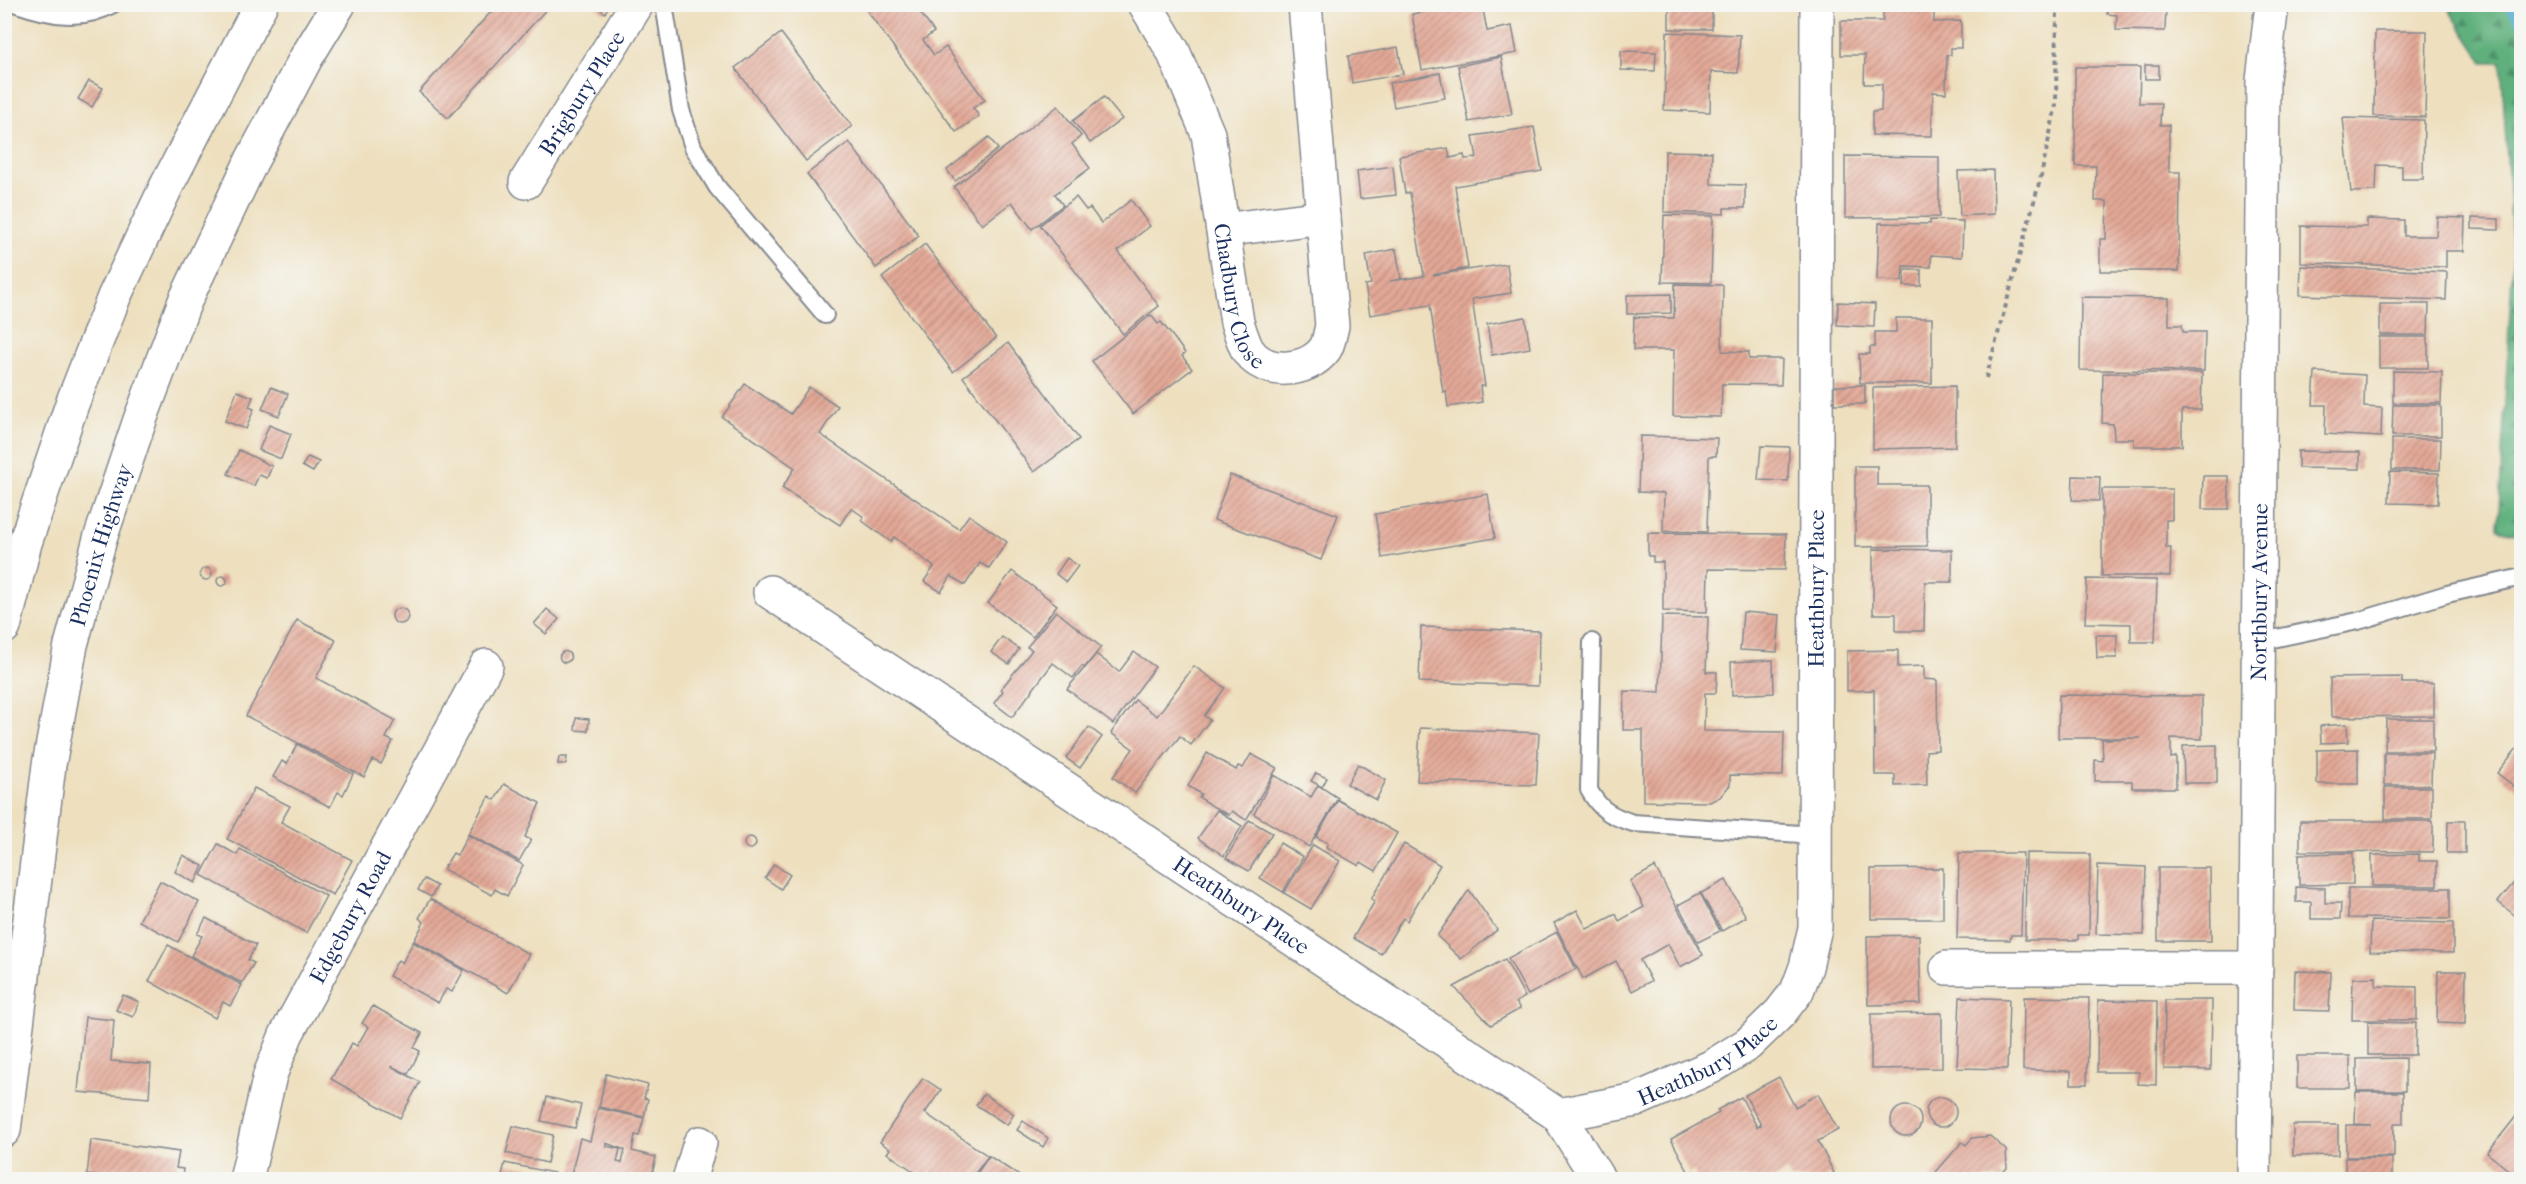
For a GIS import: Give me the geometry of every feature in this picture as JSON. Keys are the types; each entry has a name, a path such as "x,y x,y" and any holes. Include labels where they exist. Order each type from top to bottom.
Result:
{"street":[{"path":"4,627 25,543 72,404 114,297 167,185 261,4"},
{"name":"Phoenix Highway","path":"4,1130 50,765 71,645 100,540 140,420 185,301 252,160 306,58 339,4"},
{"name":"Brigbury Place","path":"526,182 637,4"},
{"name":"Chadbury Close","path":"1145,4 1173,51 1208,134 1237,322 1248,351 1265,365 1284,370 1314,360 1326,348 1332,326 1305,4"},
{"name":"Heathbury Place","path":"770,592 1558,1114 1636,1100 1711,1067 1748,1044 1780,1013 1797,991 1806,967 1815,928 1817,4"},
{"name":"Northbury Avenue","path":"2254,1179 2263,80 2272,4"},
{"path":"1223,230 1323,217"},
{"name":"Edgebury Road","path":"246,1179 270,1075 286,1035 486,666"},
{"path":"1947,968 2256,968"},
{"path":"1558,1114 1599,1179"},
{"path":"689,1179 700,1143"}],"lane":[{"path":"17,4 39,11 69,16 100,12 113,4"},
{"path":"664,4 681,110 693,147 717,187 825,315"},
{"path":"2258,642 2358,621 2447,594 2522,577"},
{"path":"1592,642 1589,790 1597,805 1610,815 1633,823 1815,835"}],"path":[{"path":"1986,378 2041,176 2056,105 2057,4"}],"green space":[{"path":"2446,5 2521,5 2521,535 2498,529 2513,255 2501,62 2483,62"}],"building":[{"path":"498,4 551,4 448,118 419,92"},
{"path":"593,4 610,4 605,13"},
{"path":"862,4 914,4 934,32 923,40 934,55 946,47 985,100 973,108 979,116 956,132"},
{"path":"1420,4 1452,4 1452,6 1421,12"},
{"path":"1465,4 1482,4 1487,31 1512,26 1517,53 1422,70 1412,14"},
{"path":"1669,4 1712,4 1712,29 1669,29"},
{"path":"1883,4 1934,4 1934,22 1961,21 1961,48 1951,48 1951,55 1947,55 1946,93 1933,92 1932,136 1872,135 1872,112 1881,111 1882,84 1864,84 1865,55 1841,55 1841,21 1883,21"},
{"path":"2108,4 2206,4 2206,8 2166,7 2165,31 2116,30 2117,15 2107,14"},
{"path":"2375,31 2427,31 2425,117 2374,116"},
{"path":"1667,32 1740,35 1738,73 1711,72 1710,112 1664,110"},
{"path":"781,33 852,126 806,161 735,68"},
{"path":"1398,47 1403,74 1352,83 1348,56"},
{"path":"1621,51 1656,52 1655,71 1621,70"},
{"path":"1501,57 1512,114 1469,122 1458,66"},
{"path":"2145,65 2159,65 2159,79 2145,79"},
{"path":"2075,67 2140,67 2139,103 2161,103 2160,125 2169,125 2169,172 2180,172 2179,271 2100,271 2100,239 2106,239 2107,201 2095,201 2096,166 2075,166"},
{"path":"1440,73 1445,98 1394,107 1389,83"},
{"path":"89,81 103,88 92,107 78,99"},
{"path":"1104,97 1122,119 1090,143 1073,121"},
{"path":"1058,106 1081,136 1072,144 1090,168 1055,194 1063,205 1032,229 1012,202 982,225 954,187"},
{"path":"2343,118 2424,120 2423,179 2402,179 2402,166 2377,165 2376,191 2351,192"},
{"path":"1534,127 1542,171 1455,186 1468,268 1433,275 1507,264 1511,293 1472,299 1485,386 1480,386 1482,402 1448,407 1446,391 1443,392 1430,305 1370,315 1365,285 1371,284 1366,255 1396,249 1401,279 1390,281 1424,276 1410,193 1405,193 1399,156 1448,148 1450,158 1464,155 1465,159 1477,158 1473,136"},
{"path":"989,137 998,149 955,181 947,170"},
{"path":"849,142 919,236 876,268 807,174"},
{"path":"1665,151 1712,152 1711,184 1745,185 1745,208 1724,208 1724,214 1664,212"},
{"path":"1845,156 1939,157 1939,217 1845,218"},
{"path":"1393,166 1396,195 1360,199 1357,171"},
{"path":"1993,170 1994,214 1960,216 1958,171"},
{"path":"1076,197 1086,210 1090,208 1101,223 1131,200 1150,226 1118,251 1159,306 1123,334 1040,225"},
{"path":"1664,215 1713,216 1711,283 1662,282"},
{"path":"2437,217 2465,218 2464,251 2446,251 2446,267 2301,263 2301,226 2367,227 2367,219 2404,220 2404,236 2436,236"},
{"path":"2472,218 2499,219 2499,230 2472,229"},
{"path":"1930,220 1963,221 1962,257 1931,255 1931,267 1903,266 1902,281 1877,280 1879,223 1930,224"},
{"path":"925,244 996,338 953,372 882,278"},
{"path":"2301,266 2447,272 2446,300 2300,295"},
{"path":"1905,270 1921,270 1921,286 1904,286"},
{"path":"1675,284 1723,285 1722,351 1749,352 1749,359 1782,359 1781,385 1722,384 1721,417 1673,416 1674,350 1633,350 1634,317 1674,318"},
{"path":"1671,294 1671,313 1627,314 1627,295"},
{"path":"2081,297 2169,298 2169,325 2182,325 2183,332 2205,332 2204,371 2080,370"},
{"path":"1838,302 1875,304 1874,327 1837,325"},
{"path":"2380,304 2429,304 2428,335 2380,335"},
{"path":"1151,315 1158,324 1161,322 1174,338 1185,353 1182,356 1192,369 1133,414 1092,361"},
{"path":"1525,317 1530,348 1492,355 1487,324"},
{"path":"1896,318 1932,318 1932,383 1860,383 1859,354 1870,354 1870,347 1875,347 1875,332 1896,332"},
{"path":"2379,337 2428,337 2428,368 2379,368"},
{"path":"1008,343 1079,439 1034,472 963,377"},
{"path":"2393,371 2442,372 2441,403 2393,403"},
{"path":"2315,372 2365,375 2364,407 2382,408 2381,437 2325,434 2326,405 2313,405"},
{"path":"2103,373 2202,373 2201,410 2182,410 2182,446 2134,446 2134,439 2114,439 2113,424 2102,423"},
{"path":"745,384 791,414 809,387 838,406 820,434 959,529 969,515 1007,542 989,568 980,563 965,585 951,576 941,592 924,581 934,567 894,537 891,542 861,520 864,517 851,508 840,525 782,488 795,468 722,417"},
{"path":"1865,385 1865,404 1834,404 1834,386"},
{"path":"1955,386 1955,447 1873,449 1873,388"},
{"path":"271,387 288,394 279,416 262,409"},
{"path":"237,391 253,397 249,407 254,409 246,429 225,421"},
{"path":"2393,405 2441,405 2441,436 2392,436"},
{"path":"269,425 291,434 281,459 259,450"},
{"path":"1640,436 1717,438 1716,456 1709,456 1707,532 1663,531 1664,493 1638,492"},
{"path":"2392,439 2441,439 2440,470 2392,470"},
{"path":"1761,446 1789,447 1788,481 1758,480"},
{"path":"239,450 272,466 267,478 259,475 254,486 228,474"},
{"path":"2298,451 2360,452 2360,469 2298,468"},
{"path":"308,457 319,462 313,472 302,466"},
{"path":"1855,466 1877,466 1877,485 1927,485 1927,546 1855,547"},
{"path":"2390,472 2439,473 2438,504 2389,503"},
{"path":"1230,475 1338,515 1321,560 1214,520"},
{"path":"2073,476 2100,477 2099,501 2072,500"},
{"path":"2203,476 2229,476 2229,509 2202,509"},
{"path":"2102,489 2172,489 2172,520 2166,520 2166,548 2171,548 2170,576 2102,576"},
{"path":"1488,494 1495,538 1382,558 1375,514"},
{"path":"1648,533 1786,534 1785,570 1708,569 1707,612 1663,611 1663,562 1653,562 1653,556 1648,556"},
{"path":"1873,549 1952,550 1952,582 1925,582 1924,631 1896,631 1896,614 1873,614"},
{"path":"1067,558 1078,566 1066,582 1056,574"},
{"path":"208,568 212,574 208,580 204,580 200,572"},
{"path":"1012,571 1057,605 1033,637 988,603"},
{"path":"222,576 226,577 226,585 222,586 218,585 217,581 218,577"},
{"path":"2087,579 2157,580 2155,642 2131,642 2131,624 2085,623"},
{"path":"400,608 406,610 408,616 406,622 400,624 394,622 392,616 394,610"},
{"path":"547,609 559,619 546,634 534,624"},
{"path":"1056,611 1101,647 1085,668 1082,666 1073,678 1053,663 1012,717 994,703 1003,691 1001,689 1032,650 1027,647"},
{"path":"1743,612 1780,615 1777,652 1740,650"},
{"path":"1662,616 1708,617 1706,672 1717,672 1716,693 1705,693 1704,731 1784,732 1783,776 1730,775 1730,785 1720,797 1710,802 1643,801 1643,730 1623,730 1624,691 1660,692"},
{"path":"297,620 336,640 316,678 395,720 386,738 393,741 381,764 373,760 364,777 246,716"},
{"path":"1421,627 1539,631 1538,686 1419,682"},
{"path":"2096,635 2117,635 2117,658 2097,658"},
{"path":"1002,637 1019,649 1009,664 991,652"},
{"path":"1898,650 1898,667 1924,666 1924,679 1937,680 1938,750 1926,751 1927,785 1895,786 1895,775 1875,775 1874,690 1847,691 1847,651"},
{"path":"565,651 571,657 565,663 559,657"},
{"path":"1134,652 1155,667 1113,724 1067,689 1096,654 1119,672"},
{"path":"1773,660 1774,693 1732,695 1731,662"},
{"path":"1194,666 1225,688 1204,716 1210,720 1191,745 1180,736 1135,793 1113,777 1133,749 1111,733 1135,700 1157,716"},
{"path":"2402,677 2402,683 2434,683 2434,716 2331,717 2330,678"},
{"path":"2059,695 2202,696 2202,739 2171,738 2171,758 2176,757 2176,788 2132,788 2132,781 2095,781 2095,760 2103,761 2102,739 2141,738 2058,738"},
{"path":"576,718 589,719 588,731 575,730"},
{"path":"2386,719 2433,719 2433,751 2385,751"},
{"path":"2347,724 2348,742 2321,743 2320,726"},
{"path":"1089,727 1102,737 1080,768 1066,758"},
{"path":"1420,728 1539,733 1536,785 1417,781"},
{"path":"2522,742 2522,792 2497,773"},
{"path":"297,744 353,774 343,795 338,792 330,807 273,777 282,761 287,764"},
{"path":"2217,745 2217,783 2184,783 2183,746"},
{"path":"2358,749 2358,784 2317,784 2317,750"},
{"path":"1207,753 1236,770 1238,766 1243,768 1251,754 1277,768 1246,820 1232,811 1229,815 1214,807 1199,797 1201,794 1188,786"},
{"path":"2384,753 2432,753 2431,785 2384,785"},
{"path":"559,757 567,757 566,764 558,764"},
{"path":"1358,764 1386,780 1376,800 1347,784"},
{"path":"1316,773 1327,778 1322,787 1311,781"},
{"path":"1274,775 1311,797 1318,785 1338,798 1309,847 1254,814"},
{"path":"504,784 540,803 525,837 531,840 519,861 468,834 489,796 495,800"},
{"path":"2385,787 2432,787 2432,819 2385,819"},
{"path":"254,788 290,806 281,822 352,860 333,895 227,839"},
{"path":"1338,800 1397,833 1376,871 1361,862 1359,866 1326,847 1328,843 1316,837"},
{"path":"1217,810 1242,826 1224,856 1198,838"},
{"path":"1249,820 1272,833 1249,871 1226,858"},
{"path":"2300,821 2433,821 2433,852 2300,851"},
{"path":"2448,821 2465,821 2465,853 2447,853"},
{"path":"468,835 523,865 507,896 495,889 492,895 443,869 453,853 457,855"},
{"path":"752,837 756,843 752,849 748,849 744,841"},
{"path":"1280,843 1303,857 1283,892 1260,878"},
{"path":"218,844 237,855 240,849 326,896 306,933 201,875"},
{"path":"1404,844 1440,865 1407,921 1403,918 1381,954 1353,938 1375,901 1371,899"},
{"path":"1313,845 1340,861 1311,909 1284,893"},
{"path":"1959,853 2023,853 2021,935 2011,935 2010,940 1957,939"},
{"path":"2026,853 2090,854 2089,935 2078,935 2078,940 2025,940"},
{"path":"2353,853 2353,884 2299,885 2299,854"},
{"path":"2419,854 2419,861 2437,861 2437,886 2372,886 2372,855"},
{"path":"183,855 203,866 195,883 175,872"},
{"path":"774,864 790,875 781,889 765,878"},
{"path":"2098,865 2146,867 2144,935 2096,934"},
{"path":"1655,867 1703,955 1680,967 1668,944 1640,960 1651,981 1632,991 1616,961 1583,979 1554,923 1577,910 1587,929 1616,914 1619,921 1644,907 1630,881"},
{"path":"1943,868 1943,919 1871,919 1871,869"},
{"path":"2158,868 2210,868 2211,941 2158,941"},
{"path":"2522,873 2522,921 2498,902"},
{"path":"424,879 437,886 431,897 418,890"},
{"path":"1726,880 1746,917 1722,931 1701,893"},
{"path":"160,881 199,902 178,942 139,921"},
{"path":"2296,887 2325,888 2325,903 2341,903 2340,919 2311,919 2311,902 2296,902"},
{"path":"2348,888 2450,888 2450,919 2348,918"},
{"path":"1469,890 1497,930 1461,959 1437,936"},
{"path":"1700,893 1720,931 1698,942 1678,905"},
{"path":"430,899 529,954 508,993 414,941 424,922 419,918"},
{"path":"206,918 256,945 248,960 254,963 242,983 191,956 202,936 197,934"},
{"path":"2371,921 2453,923 2453,953 2370,952"},
{"path":"1557,932 1576,969 1528,995 1508,958"},
{"path":"1919,935 1921,1004 1868,1005 1867,936"},
{"path":"413,942 464,970 452,992 446,989 438,1003 389,976 398,960 402,963"},
{"path":"168,945 242,985 230,1006 223,1002 215,1018 149,981"},
{"path":"1505,959 1525,997 1516,1002 1520,1009 1491,1025 1454,987"},
{"path":"2295,971 2331,972 2329,1011 2294,1010"},
{"path":"2438,971 2466,971 2465,1024 2437,1023"},
{"path":"2376,977 2376,986 2417,987 2417,1020 2352,1020 2353,978"},
{"path":"123,995 139,1002 133,1017 116,1010"},
{"path":"1960,997 2009,999 2007,1069 1957,1068"},
{"path":"2024,997 2089,998 2087,1084 2071,1084 2071,1071 2023,1070"},
{"path":"2098,1000 2157,1001 2156,1085 2138,1084 2139,1072 2097,1072"},
{"path":"2165,1000 2212,1000 2211,1070 2164,1069"},
{"path":"373,1006 422,1033 414,1048 420,1051 408,1074 391,1066 420,1082 400,1118 331,1079 352,1043 357,1046 368,1027 362,1023"},
{"path":"1942,1013 1942,1068 1871,1069 1871,1014"},
{"path":"85,1017 114,1020 111,1061 151,1064 149,1098 78,1092"},
{"path":"2368,1022 2416,1023 2415,1055 2368,1055"},
{"path":"2297,1056 2350,1056 2350,1088 2297,1088"},
{"path":"2405,1058 2405,1091 2357,1091 2357,1059"},
{"path":"606,1074 648,1085 644,1098 648,1099 644,1117 599,1107"},
{"path":"1779,1077 1795,1107 1818,1094 1838,1130 1818,1141 1834,1173 1823,1179 1791,1179 1787,1172 1774,1179 1698,1179 1693,1171 1689,1173 1671,1139 1719,1113 1717,1110 1741,1097 1757,1127 1761,1125 1745,1095"},
{"path":"923,1078 941,1090 925,1113 988,1156 971,1179 941,1179 930,1172 925,1179 887,1153 890,1149 880,1142"},
{"path":"2356,1092 2403,1092 2403,1124 2394,1124 2394,1157 2346,1157 2346,1125 2372,1125 2355,1124"},
{"path":"984,1094 1014,1114 1007,1125 976,1105"},
{"path":"547,1097 581,1105 575,1128 541,1121"},
{"path":"1941,1097 1947,1098 1955,1106 1955,1118 1947,1126 1941,1127 1935,1126 1927,1118 1926,1112 1927,1106 1935,1098"},
{"path":"1906,1106 1912,1107 1920,1115 1920,1127 1912,1135 1906,1136 1900,1135 1892,1127 1891,1121 1892,1115 1900,1107"},
{"path":"598,1108 644,1118 639,1136 635,1135 632,1151 656,1157 651,1179 570,1179 580,1138 590,1141","holes":["606,1143 625,1150 622,1163 617,1162 620,1149 606,1146"]},
{"path":"2522,1109 2522,1180 2521,1180 2487,1153"},
{"path":"1023,1121 1048,1138 1043,1147 1017,1130"},
{"path":"2293,1125 2338,1125 2338,1155 2293,1156"},
{"path":"513,1126 553,1135 547,1163 506,1153"},
{"path":"1990,1136 2006,1150 2007,1168 2000,1175 2004,1178 1930,1179 1962,1142 1966,1145 1972,1138"},
{"path":"91,1140 179,1152 176,1168 183,1169 182,1179 120,1179 87,1175"},
{"path":"989,1156 1024,1179 973,1179"},
{"path":"2345,1158 2392,1158 2392,1179 2345,1179"},
{"path":"505,1163 554,1173 552,1179 501,1179"}],"waterway":[{"path":"2509,4 2522,22"}]}
